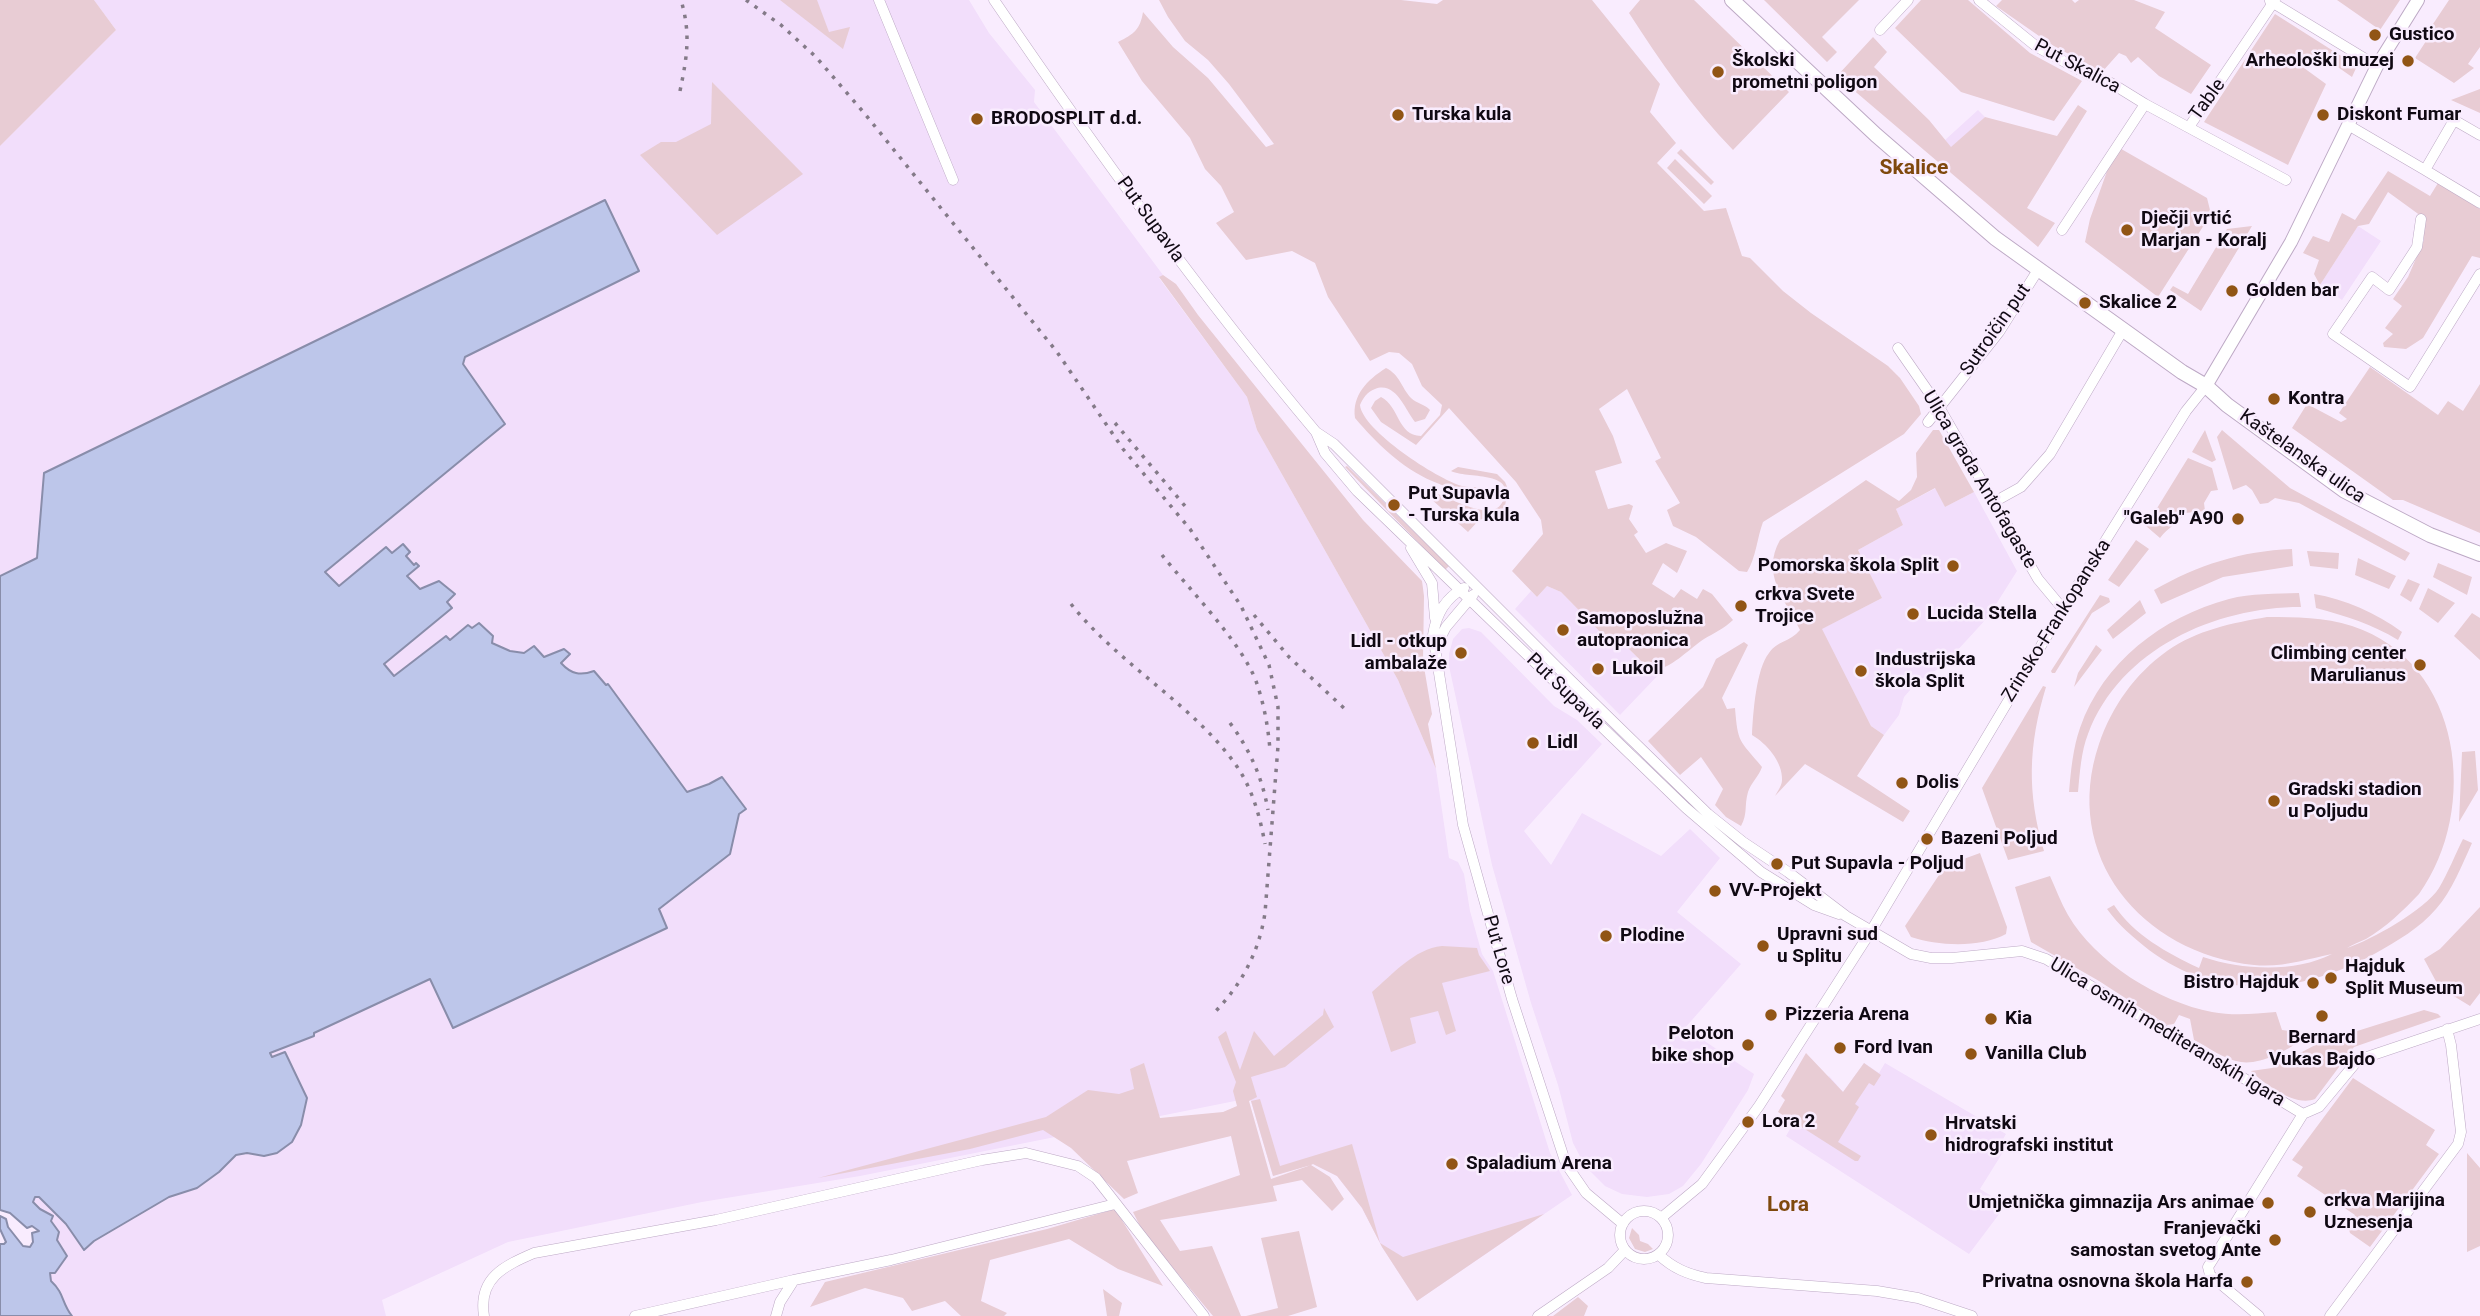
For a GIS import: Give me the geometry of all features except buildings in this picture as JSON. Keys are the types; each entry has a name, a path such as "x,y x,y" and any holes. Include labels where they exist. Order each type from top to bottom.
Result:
{"main road":[{"name":"Kaštelanska ulica","path":"1732,0 1938,191 1994,238 2182,372 2206,386 2345,491 2420,530 2480,554"}],"street":[{"path":"879,0 953,180"},
{"name":"Put Supavla","path":"994,0 1068,107 1213,305 1316,432 1325,453 1357,491 1686,808 1752,864 1814,905 1846,916"},
{"path":"1880,30 1908,0"},
{"name":"Zrinsko-Frankopanska","path":"1661,1218 1702,1184 1743,1130 1871,931 2063,609 2186,411 2206,386 2291,242 2377,66 2418,0"},
{"name":"Table","path":"2189,127 2273,1 2377,66"},
{"name":"Put Skalica","path":"1985,2 2037,47 2093,77 2111,83 2286,180"},
{"name":"Put Skalica","path":"2062,230 2145,104"},
{"path":"2426,170 2454,120 2480,135"},
{"path":"2348,125 2480,203"},
{"path":"2421,219 2417,247 2389,290 2372,276 2333,334 2410,387 2480,274"},
{"name":"Sutroičin put","path":"1928,422 1999,332 2038,270"},
{"path":"1994,502 2021,487 2050,454 2123,330"},
{"name":"Ulica grada Antofagaste","path":"1898,348 1939,407 2038,579 2063,609"},
{"name":"Put Supavla","path":"1316,432 1334,444 1473,585 1709,814 1846,916 1871,931"},
{"name":"Put Lore","path":"1403,536 1432,583 1435,623 1433,635 1464,824 1484,904 1520,1024 1566,1164 1586,1193 1623,1224"},
{"path":"1435,623 1444,605 1460,590 1473,585 1471,600 1446,627 1435,648"},
{"name":"Ulica osmih mediteranskih igara","path":"1871,931 1911,954 1931,958 2022,950 2046,959 2303,1114 2319,1107 2358,1060 2480,1018"},
{"path":"2330,1316 2458,1144 2462,1132 2447,1029"},
{"path":"2259,1316 2210,1275 2208,1267 2303,1114"},
{"path":"484,1316 482,1306 485,1289 493,1276 509,1264 534,1254 716,1220 982,1160 1026,1153 1078,1166 1096,1178 1204,1316"},
{"path":"635,1316 891,1260 1115,1204"},
{"path":"1633,1214 1655,1214 1661,1218 1668,1233 1659,1255 1637,1259 1625,1250 1620,1237 1623,1224 1633,1214"},
{"path":"1538,1316 1608,1268 1625,1250"},
{"path":"1659,1255 1670,1265 1690,1275 1877,1291 1918,1298 1972,1316"},
{"path":"776,1316 780,1302 794,1280"}],"shaded area":[{"path":"0,0 94,0 116,30 0,146"},
{"path":"94,0 969,0 989,33 1035,90 1034,102 1163,275 1159,278 1247,397 1257,430 1398,680 1436,769 1449,858 1458,862 1464,874 1470,911 1482,954 1493,971 1550,1153 1572,1195 1417,1301 1382,1247 1362,1208 1337,1176 1313,1164 1273,1176 1250,1098 860,1176 702,1202 508,1242 382,1300 386,1316 72,1316 65,1307 60,1289 51,1281 50,1272 67,1256 57,1240 51,1221 53,1216 33,1202 34,1197 39,1197 66,1224 85,1249 169,1197 197,1188 236,1155 247,1153 264,1156 272,1058 270,1054 430,979 454,1028 666,928 658,909 730,854 739,814 722,777 688,792 628,711 606,686 569,671 561,662 570,654 544,657 510,651 491,643 468,626 450,640 446,636 395,676 384,664 452,609 439,581 421,590 407,576 414,566 405,556 391,553 386,548 339,586 325,572 505,424 463,364 465,357 638,271 605,200 44,473 37,558 0,576 0,146 116,30"},
{"path":"780,0 817,0 829,32 850,27 843,49"},
{"path":"1159,0 1401,0 1437,4 1443,0 1592,0 1660,84 1650,112 1676,143 1657,163 1704,211 1726,208 1742,256 1750,258 1783,291 1811,313 1888,366 1900,378 1919,406 1921,414 1904,434 1763,522 1747,572 1739,571 1696,537 1673,526 1667,510 1680,503 1655,461 1661,458 1627,389 1599,409 1613,436 1622,463 1595,471 1608,509 1629,504 1633,506 1629,519 1638,532 1634,535 1646,553 1666,543 1687,551 1677,573 1663,563 1652,584 1674,598 1681,589 1697,599 1703,589 1712,594 1733,620 1673,663 1651,671 1628,648 1611,643 1561,592 1547,586 1537,597 1512,571 1543,534 1541,520 1516,482 1449,408 1416,445 1381,422 1371,408 1381,397 1392,407 1407,431 1421,436 1440,415 1442,405 1422,386 1412,364 1399,353 1389,352 1370,361 1328,297 1315,263 1292,251 1246,260 1216,223 1234,212 1221,186 1205,169 1190,138 1142,81 1118,42 1135,31 1143,12 1173,47 1208,78 1266,147 1274,144 1229,84 1208,60 1185,41"},
{"name":"Školski prometni poligon","path":"1640,0 1694,0 1789,92 1733,150 1678,84 1629,13"},
{"path":"1764,0 1859,0 1822,37 1837,52 1827,62"},
{"path":"1921,0 1968,0 2030,53 2082,81 2054,121 1961,92 1895,28"},
{"path":"2002,0 2072,0 2075,3 2079,0 2134,0 2165,12 2155,28 2211,65 2191,94 2159,76 2138,57 2131,63 2126,56 2119,53 2102,72 2052,45 1996,6"},
{"path":"2337,0 2400,0 2380,30"},
{"path":"2449,0 2480,0 2480,47 2468,64 2474,68 2454,83 2415,58 2430,35 2427,33"},
{"path":"2275,14 2357,66 2352,77 2315,51 2304,68 2326,84 2288,165 2204,122"},
{"path":"1873,37 1887,52 1874,67 1929,120 1951,147 1985,117 2057,136 2078,105 2087,111 2027,208 2055,223 2038,247 1837,76"},
{"path":"712,82 803,174 717,235 640,155 661,142 676,142 711,124"},
{"path":"2480,89 2480,113 2451,100"},
{"path":"1978,110 1985,117 1951,148 1945,140"},
{"path":"2116,146 2207,198 2211,214 2158,297 2085,242 2090,219"},
{"path":"1681,149 1714,182 1711,185 1677,153"},
{"path":"1675,159 1712,196 1704,204 1667,168"},
{"path":"2388,171 2430,196 2438,183 2480,209 2480,258 2472,256 2423,338 2406,349 2384,347 2383,343 2393,334 2385,328 2402,306 2393,299 2408,277 2424,240 2421,216 2388,192 2369,224 2358,226 2320,285 2314,274 2319,260 2303,253 2313,236 2329,242 2342,213 2355,220"},
{"path":"2252,226 2201,311 2170,290 2173,286 2188,294 2227,229"},
{"path":"2358,226 2381,241 2342,300 2320,285"},
{"path":"1163,275 1176,284 1363,520 1422,581 1423,661 1432,714 1428,724 1436,769 1398,680 1257,430 1247,397 1159,277"},
{"path":"2370,367 2438,415 2448,401 2463,411 2480,384 2480,533 2403,500 2393,500 2292,428 2307,404 2341,422 2347,419 2339,413"},
{"path":"1386,368 1411,398 1430,410 1425,419 1415,422 1399,398 1389,389 1372,390 1360,405 1373,427 1419,464 1451,482 1493,491 1489,500 1483,501 1421,476 1400,462 1355,418 1358,395"},
{"path":"1933,430 1939,430 1974,492 1945,507 1935,488 1896,509 1903,525 1858,550 1882,598 1822,629 1871,726 1884,735 1857,776 1910,811 1903,822 1805,764 1775,796 1782,782 1780,766 1768,748 1752,735 1756,692 1765,660 1772,649 1800,630 1774,575 1775,552 1780,540 1866,480 1899,501 1911,490 1917,477 1916,453"},
{"path":"2205,430 2216,460 2212,462 2192,452"},
{"path":"2222,430 2290,488 2410,553 2405,561 2299,503 2275,498 2260,504 2246,485 2233,490 2217,437"},
{"path":"2188,458 2212,468 2218,490 2211,491 2204,503 2205,511 2185,513 2160,538 2146,526"},
{"path":"1347,466 1449,566 1445,570 1345,467"},
{"path":"1458,467 1497,474 1508,489 1505,506 1497,515 1479,520 1468,532 1421,490 1477,509 1488,510 1497,508 1503,501 1505,491 1503,484 1497,480 1451,471"},
{"path":"1936,488 1945,507 1974,492 2017,571 1988,617 1943,666 1918,681 1904,697 1899,715 1884,735 1871,726 1821,629 1882,598 1858,550 1903,525 1896,509"},
{"path":"2136,540 2149,549 2119,587 2108,580"},
{"path":"2292,549 2293,566 2223,577 2161,604 2154,590 2187,573 2220,561 2273,550"},
{"path":"2307,551 2339,553 2338,569 2310,566"},
{"path":"2358,558 2396,576 2389,589 2355,575"},
{"path":"2438,563 2472,577 2467,595 2433,577"},
{"path":"2408,579 2420,584 2411,602 2400,595"},
{"path":"1547,586 1561,592 1611,643 1628,648 1650,671 1663,670 1620,715 1515,609 1531,591 1537,597"},
{"path":"2428,588 2455,603 2438,623 2419,609"},
{"path":"2299,593 2301,607 2268,609 2204,625 2147,656 2123,678 2103,704 2086,741 2078,792 2069,792 2076,743 2090,704 2120,663 2138,646 2158,630 2204,607 2246,596"},
{"path":"2314,594 2360,608 2402,632 2398,640 2358,621 2316,608"},
{"path":"2100,595 2109,598 2110,602 2092,613 2055,673 2052,673 2051,671"},
{"path":"2140,600 2146,613 2113,639 2107,630"},
{"path":"2472,613 2480,618 2480,660 2454,636"},
{"name":"Gradski stadion u Poljudu","path":"2267,617 2310,618 2341,623 2389,644 2418,671 2438,704 2450,742 2454,782 2450,822 2438,860 2419,894 2407,906 2373,935 2347,948 2383,931 2422,906 2439,888 2463,839 2472,843 2447,894 2430,916 2408,934 2376,953 2348,967 2290,984 2232,985 2203,978 2176,967 2137,940 2107,909 2114,905 2141,934 2199,968 2203,957 2234,965 2268,968 2302,964 2332,954 2284,964 2254,965 2213,957 2177,941 2145,919 2120,892 2102,860 2091,824 2090,785 2104,730 2126,692 2155,660 2178,644 2203,633"},
{"path":"1462,629 1481,632 1554,706 1577,720 1602,744 1524,831 1551,865 1582,813 1661,856 1690,829 1720,858 1677,912 1741,964 1685,1028 1754,1074 1748,1090 1701,1164 1683,1186 1669,1194 1647,1197 1622,1194 1605,1186 1585,1166 1573,1143 1492,865 1449,666 1453,639"},
{"path":"1744,642 1748,645 1722,698 1727,709 1735,708 1741,740 1762,767 1748,792 1741,826 1726,817 1715,805 1723,789 1701,757 1680,775 1648,741 1703,687 1716,659"},
{"path":"2096,645 2102,650 2074,687 2078,673"},
{"path":"2043,686 2046,687 2033,750 2032,789 2044,851 2008,860 1982,788"},
{"path":"2475,751 2478,790 2459,822 2462,752"},
{"path":"1980,853 2007,927 2006,934 1984,942 1959,944 1911,937 1905,926 1943,869"},
{"path":"2050,876 2065,910 2080,932 2094,949 2130,977 2171,999 2212,1012 2276,1012 2282,1030 2297,1032 2300,1035 2299,1041 2263,1060 2241,1062 2229,1059 2194,1040 2190,1019 2179,1015 2174,1024 2167,1025 2099,981 2031,942 2015,887"},
{"path":"2480,907 2480,993 2470,1006 2439,987 2424,959 2440,949"},
{"path":"1442,946 1477,948 1490,971 1442,983 1456,1031 1446,1035 1438,1011 1410,1018 1416,1043 1391,1052 1372,992 1413,957"},
{"path":"1324,1008 1334,1027 1285,1067 1251,1077 1257,1097 1249,1101 1271,1179 1311,1165 1330,1177 1344,1199 1332,1211 1302,1180 1273,1186 1277,1201 1160,1220 1180,1251 1212,1246 1241,1316 1213,1316 1143,1232 1133,1212 1240,1175 1231,1136 1127,1161 1138,1193 1124,1199 1071,1148 1043,1130 970,1149 818,1178 1046,1117 1088,1090 1119,1094 1134,1089 1130,1069 1144,1063 1160,1118 1223,1112 1237,1106 1233,1091 1236,1082 1218,1037 1226,1031 1240,1070 1254,1031 1274,1056 1323,1015"},
{"path":"2424,1010 2441,1017 2354,1047 2315,1099 2307,1101 2290,1097 2251,1071 2272,1068 2319,1043"},
{"path":"1806,1053 1843,1092 1864,1063 1881,1075 1874,1086 1869,1083 1855,1104 1859,1107 1838,1142 1861,1156 1858,1161 1778,1112 1785,1100 1781,1096"},
{"path":"1864,1063 1879,1073 1885,1063 2006,1134 2002,1141 2008,1144 1980,1189 2006,1205 1969,1254 1786,1136 1793,1124 1789,1121 1829,1076 1843,1092"},
{"path":"2353,1078 2435,1130 2426,1145 2439,1154 2370,1247 2350,1233 2348,1226 2355,1215 2297,1176 2303,1167 2292,1160"},
{"path":"1260,1099 1280,1166 1352,1144 1380,1243 1403,1257 1544,1214 1417,1301 1382,1247 1362,1208 1337,1176 1313,1164 1273,1176 1251,1101"},
{"path":"2467,1153 2480,1168 2480,1246 2467,1252"},
{"path":"1115,1209 1163,1286 1118,1269 1069,1239 990,1260 981,1301 1007,1313 1004,1316 961,1316 945,1301 912,1311 903,1298 865,1288 810,1307 825,1282 1047,1229"},
{"path":"1632,1228 1639,1235 1640,1241 1653,1249 1645,1252 1635,1249 1629,1238"},
{"path":"1299,1231 1317,1307 1288,1316 1246,1316 1278,1308 1261,1238"},
{"path":"1103,1289 1122,1303 1119,1316 1107,1316"},
{"path":"1578,1297 1588,1306 1584,1316 1553,1316"}],"water":[{"path":"605,200 639,271 465,357 463,364 505,424 325,572 339,586 386,547 392,553 403,544 410,552 406,556 414,565 416,563 419,566 407,576 420,589 439,581 455,594 447,602 452,608 384,664 394,676 446,636 450,640 468,625 472,628 479,623 493,636 492,643 510,651 524,653 534,646 544,657 564,649 570,654 561,663 576,673 594,671 608,684 687,792 722,777 746,809 739,814 730,854 659,909 667,928 453,1028 430,979 314,1033 314,1036 270,1053 272,1057 285,1052 307,1098 301,1125 292,1142 277,1153 264,1156 247,1153 236,1155 197,1188 169,1197 94,1241 84,1250 66,1224 39,1197 35,1197 33,1202 53,1216 51,1221 59,1232 57,1240 67,1256 55,1273 50,1273 51,1281 59,1290 72,1316 0,1316 0,1244 6,1242 0,1229 0,1216 6,1219 8,1227 23,1246 30,1247 33,1242 32,1233 39,1231 32,1226 27,1228 10,1213 0,1210 0,576 37,558 44,473"}],"railway":[{"path":"680,91 687,46 681,0"},
{"path":"746,0 781,25 816,57 1057,352 1123,449 1190,529 1241,606 1269,665 1278,707 1278,746 1265,913 1248,967 1233,991 1214,1013"},
{"path":"1115,423 1185,506"},
{"path":"1162,555 1214,616 1249,666 1261,698 1270,750"},
{"path":"1071,604 1111,647 1179,705 1221,746 1248,786 1265,844"},
{"path":"1254,615 1289,657 1346,710"},
{"path":"1230,723 1254,764 1268,810"}],"place":[{"name":"Gustico","path":"2375,35"},
{"name":"Arheološki muzej","path":"2408,61"},
{"name":"Školski prometni poligon","path":"1718,72"},
{"name":"Turska kula","path":"1398,115"},
{"name":"Diskont Fumar","path":"2323,115"},
{"name":"BRODOSPLIT d.d.","path":"977,119"},
{"name":"Dječji vrtić Marjan - Koralj","path":"2127,230"},
{"name":"Golden bar","path":"2232,291"},
{"name":"Skalice 2","path":"2085,303"},
{"name":"Kontra","path":"2274,399"},
{"name":"Put Supavla - Turska kula","path":"1394,505"},
{"name":"\"Galeb\" A90","path":"2238,519"},
{"name":"Pomorska škola Split","path":"1953,566"},
{"name":"crkva Svete Trojice","path":"1741,606"},
{"name":"Lucida Stella","path":"1913,614"},
{"name":"Samoposlužna autopraonica","path":"1563,630"},
{"name":"Lidl - otkup ambalaže","path":"1461,653"},
{"name":"Climbing center Marulianus","path":"2420,665"},
{"name":"Lukoil","path":"1598,669"},
{"name":"Industrijska škola Split","path":"1861,671"},
{"name":"Lidl","path":"1533,743"},
{"name":"Dolis","path":"1902,783"},
{"name":"Gradski stadion u Poljudu","path":"2274,801"},
{"name":"Bazeni Poljud","path":"1927,839"},
{"name":"Put Supavla - Poljud","path":"1777,864"},
{"name":"VV-Projekt","path":"1715,891"},
{"name":"Plodine","path":"1606,936"},
{"name":"Upravni sud u Splitu","path":"1763,946"},
{"name":"Hajduk Split Museum","path":"2331,978"},
{"name":"Bistro Hajduk","path":"2313,983"},
{"name":"Pizzeria Arena","path":"1771,1015"},
{"name":"Bernard Vukas Bajdo","path":"2322,1016"},
{"name":"Kia","path":"1991,1019"},
{"name":"Peloton bike shop","path":"1748,1045"},
{"name":"Ford Ivan","path":"1840,1048"},
{"name":"Vanilla Club","path":"1971,1054"},
{"name":"Lora 2","path":"1748,1122"},
{"name":"Hrvatski hidrografski institut","path":"1931,1135"},
{"name":"Spaladium Arena","path":"1452,1164"},
{"name":"Umjetnička gimnazija Ars animae","path":"2268,1203"},
{"name":"crkva Marijina Uznesenja","path":"2310,1212"},
{"name":"Franjevački samostan svetog Ante","path":"2275,1240"},
{"name":"Privatna osnovna škola Harfa","path":"2247,1282"}],"district":[{"name":"Skalice","path":"1914,169"},
{"name":"Lora","path":"1788,1206"}]}
